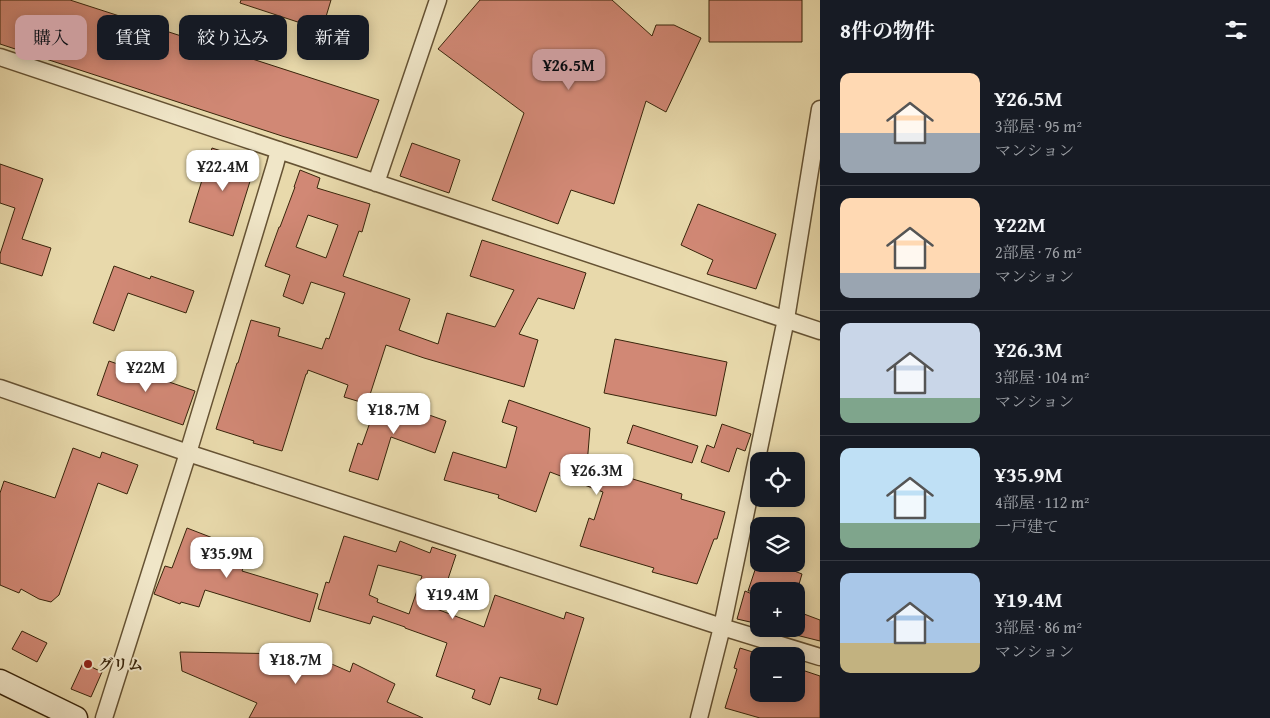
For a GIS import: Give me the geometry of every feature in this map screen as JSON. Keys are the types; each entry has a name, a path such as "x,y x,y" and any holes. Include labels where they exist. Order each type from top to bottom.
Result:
{"main road":[{"path":"0,681 76,718"}],"street":[{"path":"376,182 438,0"},
{"path":"0,57 820,331"},
{"path":"699,718 722,627 786,319 820,109"},
{"path":"104,718 188,453 279,150"},
{"path":"0,388 188,453 722,627 820,657"}],"building":[{"path":"0,0 70,0 116,15 97,15 97,60 169,60 169,32 179,35 179,60 255,60 379,100 357,158 282,136 49,60 87,60 87,15 15,15 15,49 0,44"},
{"path":"241,0 331,0 326,15 297,15 297,22 287,18 287,15 276,15 240,3"},
{"path":"480,0 612,0 652,36 656,25 674,25 701,38 666,112 646,101 614,204 571,190 558,224 492,200 524,113 438,49"},
{"path":"709,0 802,0 802,42 709,42"},
{"path":"412,143 460,160 449,193 400,176"},
{"path":"212,148 256,162 233,236 189,222"},
{"path":"0,164 43,179 22,239 51,248 42,276 0,263 0,254 15,208 0,203"},
{"path":"300,170 320,178 317,188 370,204 362,232 359,231 343,276 410,299 399,330 438,344 447,313 495,327 514,290 470,276 482,240 586,273 574,309 538,298 519,334 538,340 524,387 386,345 367,404 344,397 348,385 308,370 282,451 253,443 254,441 216,429 251,320 280,328 278,336 322,349 326,338 329,339 345,293 311,282 303,304 283,296 290,275 265,266","holes":["308,215 338,225 326,258 296,247"]},
{"path":"698,204 776,234 756,289 707,274 713,260 681,245"},
{"path":"114,266 150,279 151,276 194,291 186,313 128,293 114,331 93,323"},
{"path":"615,339 727,362 716,416 604,393"},
{"path":"109,361 195,391 183,425 97,395"},
{"path":"379,397 446,421 435,453 391,437 378,480 349,471 358,443 362,445"},
{"path":"509,400 590,428 587,465 682,494 681,499 725,512 717,539 714,539 697,584 652,572 654,568 580,546 589,518 594,520 603,492 550,472 536,512 498,498 499,495 444,480 453,452 506,468 517,427 502,422"},
{"path":"722,424 751,434 745,451 737,448 729,472 701,462 707,445 714,448"},
{"path":"633,425 698,446 692,463 627,443"},
{"path":"73,448 100,458 102,452 138,465 127,494 98,483 59,595 51,602 39,599 21,589 19,593 0,585 0,493 4,481 55,498"},
{"path":"187,528 249,552 242,571 318,594 310,622 205,590 199,607 181,602 180,604 154,594 165,566 172,568"},
{"path":"344,536 396,552 400,541 430,553 432,547 456,555 447,582 443,580 434,608 484,627 495,595 564,619 566,612 584,618 557,705 538,699 541,689 500,677 490,705 472,698 475,690 436,676 447,643 373,616 370,624 318,609 326,582 329,583","holes":["378,565 422,576 409,614 377,602 378,599 369,595"]},
{"path":"754,572 797,572 802,574 800,582 751,582"},
{"path":"745,591 750,593 750,622 737,619"},
{"path":"805,614 820,620 820,641 804,637"},
{"path":"22,631 47,643 37,662 12,649"},
{"path":"295,648 350,672 353,663 395,684 387,702 423,718 249,718 257,703 182,671 180,652 291,654"},
{"path":"740,648 750,651 750,702 805,702 805,671 820,676 820,718 760,718 725,708 737,669 734,668"},
{"path":"83,663 102,672 91,697 71,689"}],"place":[{"name":"グリム","path":"88,664"}]}
